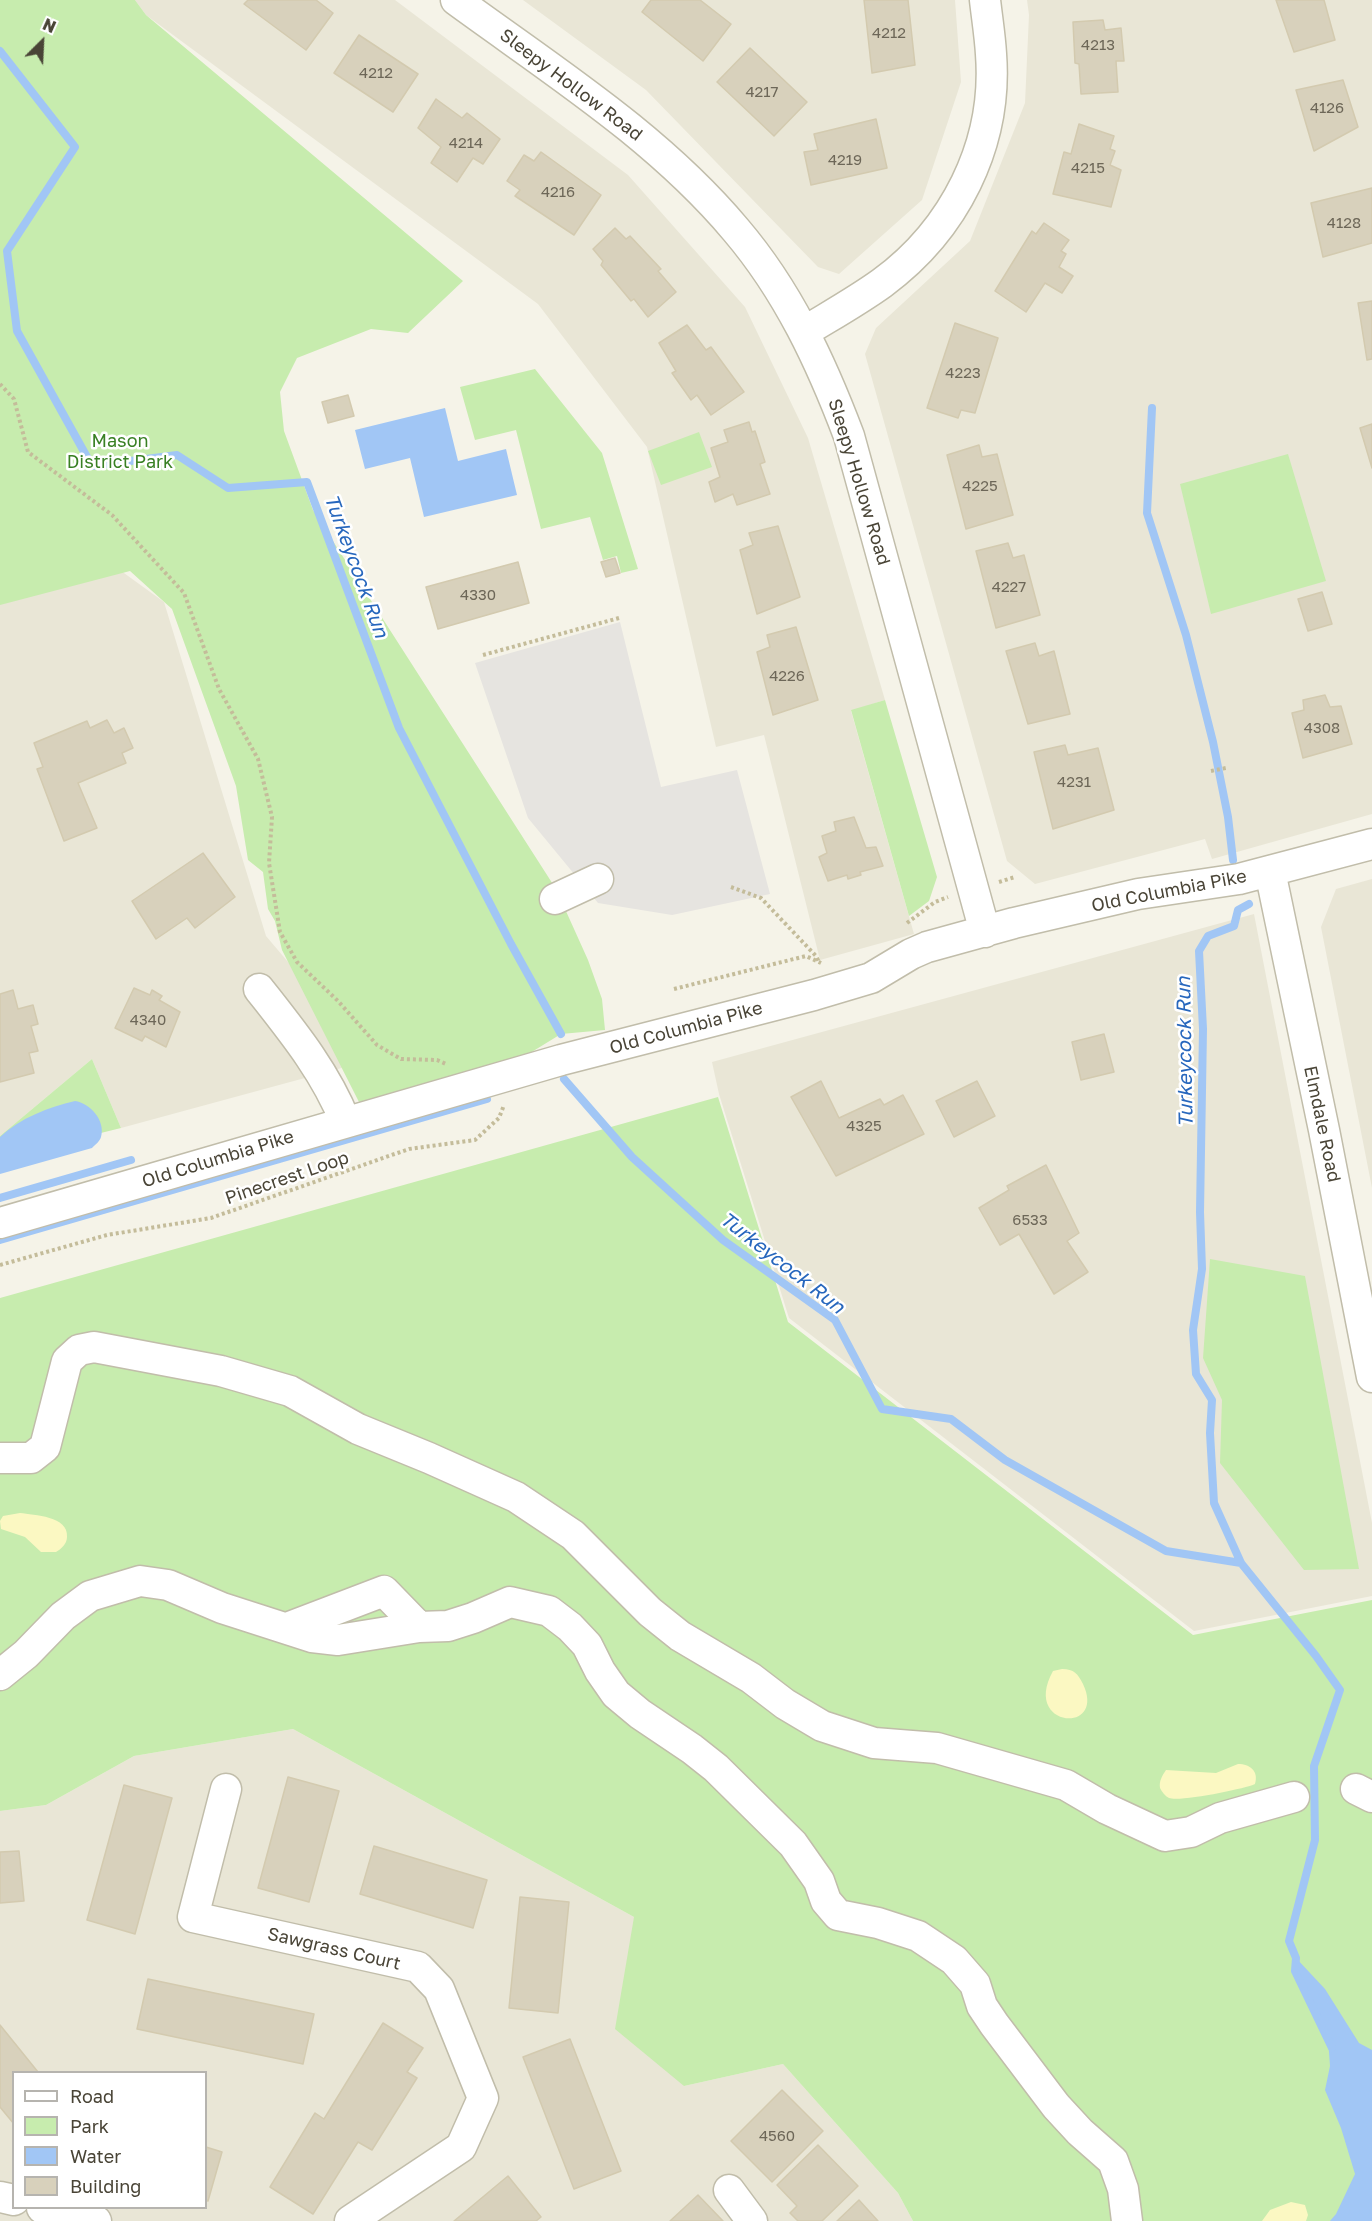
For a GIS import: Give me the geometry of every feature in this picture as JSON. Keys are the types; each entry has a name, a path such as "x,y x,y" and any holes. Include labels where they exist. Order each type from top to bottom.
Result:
{"street":[{"name":"Sleepy Hollow Road","path":"456,0 627,125 690,179 738,231 783,294 825,375 849,436 985,932"},
{"path":"804,332 882,283 916,254 949,215 969,180 983,141 991,98 992,56 985,0"},
{"name":"Old Columbia Pike","path":"0,1223 480,1083 871,978 919,951 985,932 1108,900 1270,872 1372,844"},
{"name":"Elmdale Road","path":"1270,872 1324,1130 1372,1377"},
{"path":"555,899 598,879"},
{"path":"260,988 304,1046 333,1092 345,1121"},
{"path":"0,1458 31,1458 45,1447 67,1361 79,1350 94,1347 221,1371 290,1391 358,1429 516,1497 573,1535 650,1612 680,1636 751,1678 785,1704 822,1726 874,1743 937,1748 1066,1785 1107,1809 1165,1836 1191,1832 1220,1818 1294,1797"},
{"path":"0,1675 26,1654 63,1616 90,1596 140,1581 168,1585 222,1608 312,1636 338,1640 418,1627 448,1626 510,1602 549,1611 570,1627 587,1645 600,1671 616,1694 640,1714 716,1768 793,1844 819,1881 826,1901 838,1915 878,1923 918,1936 954,1960 975,1984 982,2006 994,2024 1056,2106 1080,2132 1113,2160 1123,2189 1127,2221"},
{"path":"287,1628 384,1591 418,1627"},
{"name":"Sawgrass Court","path":"226,1789 193,1917 418,1967 439,1989 483,2097 461,2147 350,2221"},
{"path":"729,2190 752,2221"},
{"path":"46,2209 96,2221"}],"path":[{"name":"Pinecrest Loop","path":"0,384 14,399 28,452 112,515 184,593 219,689 258,759 272,817 269,863 280,932 297,962 338,1001 377,1045 401,1059 437,1060 455,1068 497,1092 504,1106 499,1118 475,1140 409,1149 211,1218 107,1235 0,1265"},
{"path":"483,655 619,618"},
{"path":"1211,771 1226,768"},
{"path":"900,930 914,915 935,902 1015,877"},
{"path":"731,887 761,898 816,956 819,962"},
{"path":"674,989 806,956 826,965"}],"shaded area":[{"path":"135,0 395,0 628,175 745,307 808,438 885,700 851,711 914,934 820,960 764,735 716,747 647,447 538,304 146,15"},
{"path":"523,0 955,0 961,82 922,200 839,274 818,267 646,90"},
{"path":"1027,0 1372,0 1372,814 1212,859 1205,839 1035,884 1007,861 865,354 876,328 970,241 1025,103 1029,15"},
{"path":"0,453 30,505 164,602 266,936 371,1060 121,1128 92,1059 0,1136"},
{"path":"620,622 661,787 737,770 770,894 672,915 598,903 528,818 475,663"},
{"path":"1372,879 1372,1188 1321,927 1336,889"},
{"path":"1254,914 1372,1523 1372,1596 1194,1631 789,1318 719,1094 712,1062"},
{"path":"293,1729 634,1917 684,2086 783,2064 898,2193 913,2221 0,2221 0,1811 46,1805 134,1756"}],"green space":[{"name":"Mason District Park","path":"0,0 135,0 146,15 463,281 408,333 371,329 297,358 280,392 284,431 313,510 556,889 588,960 602,999 605,1030 561,1034 517,1061 359,1102 282,950 275,921 268,909 263,872 248,860 236,786 172,609 130,571 0,605"},
{"path":"535,369 602,453 638,569 621,573 617,556 603,560 590,517 541,529 516,430 475,440 460,387"},
{"path":"699,432 712,467 661,485 648,451"},
{"path":"1288,454 1326,581 1211,614 1180,484"},
{"path":"885,700 937,877 929,901 909,916 851,710"},
{"path":"92,1059 121,1128 0,1158 0,1136"},
{"path":"718,1097 788,1322 1193,1635 1372,1600 1372,2221 913,2221 898,2193 783,2064 684,2086 615,2029 634,1917 293,1729 134,1756 46,1805 0,1811 0,1298"},
{"path":"1210,1259 1305,1276 1359,1569 1304,1570 1220,1463 1222,1400 1203,1358"}],"sand":[{"path":"20,1513 50,1518 62,1525 66,1530 67,1540 62,1548 56,1552 41,1552 25,1537 1,1529 0,1521 3,1516"},
{"path":"1062,1669 1075,1673 1083,1684 1087,1700 1084,1712 1076,1717 1065,1718 1055,1714 1048,1704 1046,1690 1053,1671"},
{"path":"1238,1764 1253,1769 1256,1775 1255,1784 1212,1794 1175,1799 1169,1798 1160,1788 1161,1779 1166,1770 1216,1773"},
{"path":"1291,2202 1305,2205 1308,2215 1306,2221 1262,2221 1270,2210"}],"water":[{"path":"445,408 458,461 506,449 517,495 424,517 410,458 365,469 355,430"},
{"path":"75,1101 86,1105 99,1119 102,1131 100,1138 92,1148 0,1174 0,1137 16,1124 35,1114"},
{"path":"1296,1958 1325,1989 1359,2043 1372,2050 1372,2221 1330,2221 1336,2214 1355,2174 1341,2128 1325,2090 1330,2066 1328,2038 1295,1971"}],"building":[{"path":"248,0 316,0 333,13 306,50 244,4"},
{"path":"651,0 700,0 731,24 703,61 642,12"},
{"path":"864,0 908,0 915,65 872,73"},
{"path":"1276,0 1324,0 1335,40 1294,52"},
{"path":"1103,20 1105,30 1121,28 1124,61 1116,61 1118,92 1081,94 1079,64 1075,63 1073,22"},
{"path":"359,35 418,74 393,112 334,73"},
{"path":"750,48 807,102 774,136 717,82"},
{"path":"1343,80 1358,127 1314,151 1296,90"},
{"path":"436,99 462,118 467,113 500,139 483,164 473,158 457,182 431,163 441,147 418,128"},
{"path":"876,119 887,168 811,185 804,152 818,150 814,134"},
{"path":"1079,124 1114,136 1110,149 1115,151 1110,165 1121,170 1111,207 1053,194 1064,152 1071,154"},
{"path":"541,152 601,195 574,235 515,196 520,190 507,181 524,155 534,161"},
{"path":"1372,188 1372,243 1323,257 1311,203"},
{"path":"1044,223 1069,240 1061,251 1066,254 1059,267 1073,276 1062,293 1045,283 1026,312 995,291 1032,231 1036,234"},
{"path":"615,228 626,239 630,236 661,269 658,271 676,292 648,317 634,299 631,301 601,265 603,261 593,249"},
{"path":"1372,301 1372,359 1367,360 1358,303"},
{"path":"955,323 998,338 975,413 961,410 958,418 927,408"},
{"path":"687,325 706,350 711,347 744,392 711,415 697,395 691,400 672,373 676,371 659,343"},
{"path":"348,395 354,416 328,423 322,402"},
{"path":"749,422 752,432 755,431 765,462 760,464 770,494 737,505 733,494 715,502 709,482 720,477 711,448 728,442 724,430"},
{"path":"1372,424 1372,468 1360,428"},
{"path":"979,445 982,457 997,454 1013,515 966,529 947,455"},
{"path":"778,526 800,597 757,614 740,550 753,545 749,533"},
{"path":"1008,543 1013,558 1024,555 1040,615 996,628 976,551"},
{"path":"615,558 620,573 606,577 601,562"},
{"path":"518,562 529,603 438,629 426,587"},
{"path":"1322,592 1332,624 1308,631 1298,599"},
{"path":"796,627 818,700 773,715 757,652 770,647 767,635"},
{"path":"1035,643 1039,656 1054,651 1070,714 1028,724 1006,651"},
{"path":"1325,695 1330,707 1341,706 1352,744 1303,758 1292,713 1304,710 1303,700"},
{"path":"107,720 114,733 124,728 133,748 122,753 126,763 78,783 97,828 64,841 37,769 43,767 34,743 87,721 90,728"},
{"path":"1065,745 1068,755 1098,748 1114,810 1053,829 1034,752"},
{"path":"854,817 866,848 876,847 883,866 860,872 861,875 848,879 847,875 828,881 819,857 827,853 822,836 836,831 834,822"},
{"path":"203,853 235,897 195,928 187,918 156,939 132,901"},
{"path":"134,988 150,995 152,990 162,996 159,1000 180,1012 166,1047 145,1036 142,1041 115,1028"},
{"path":"13,990 18,1009 33,1005 38,1024 31,1026 38,1051 29,1053 34,1073 0,1082 0,994"},
{"path":"1104,1034 1114,1072 1081,1080 1072,1042"},
{"path":"821,1081 839,1118 880,1099 884,1105 903,1095 924,1134 836,1176 791,1097"},
{"path":"977,1081 995,1116 954,1137 936,1101"},
{"path":"1046,1165 1079,1233 1067,1241 1088,1272 1054,1294 1019,1234 1000,1245 979,1208 1009,1190 1007,1186"},
{"path":"288,1777 339,1791 309,1902 258,1888"},
{"path":"124,1785 172,1798 135,1934 87,1920"},
{"path":"374,1846 487,1880 473,1928 360,1894"},
{"path":"19,1851 24,1901 0,1903 0,1852"},
{"path":"520,1897 569,1902 558,2013 509,2008"},
{"path":"148,1979 314,2014 303,2064 137,2029"},
{"path":"383,2023 423,2048 407,2072 417,2078 372,2150 358,2142 313,2214 270,2187 315,2113 324,2119"},
{"path":"0,2025 37,2071 12,2071 12,2122 0,2107"},
{"path":"570,2039 621,2171 574,2189 523,2057"},
{"path":"782,2090 823,2131 772,2182 731,2141"},
{"path":"818,2145 858,2186 822,2221 798,2221 790,2213 797,2206 777,2185"},
{"path":"207,2147 222,2152 207,2200"},
{"path":"508,2176 541,2217 536,2221 454,2221"},
{"path":"698,2195 723,2221 670,2221"},
{"path":"859,2200 878,2221 837,2221"}],"waterway":[{"name":"Turkeycock Run","path":"0,51 75,147 7,251 17,331 92,466 177,455 228,488 307,482 399,728 511,944 561,1034"},
{"name":"Turkeycock Run","path":"1152,408 1147,513 1186,635 1213,742 1228,817 1233,860"},
{"name":"Turkeycock Run","path":"1249,904 1238,910 1234,926 1208,936 1199,951 1203,1029 1200,1212 1202,1269 1193,1330 1196,1374 1212,1400 1210,1433 1214,1503 1241,1563 1316,1656 1340,1690 1314,1766 1315,1840 1289,1941 1296,1958 1295,1971 1332,2048"},
{"name":"Turkeycock Run","path":"564,1079 632,1157 723,1240 835,1320 882,1409 951,1419 1005,1460 1166,1551 1241,1563"},
{"path":"0,1240 487,1099"},
{"path":"0,1198 131,1160"}]}
